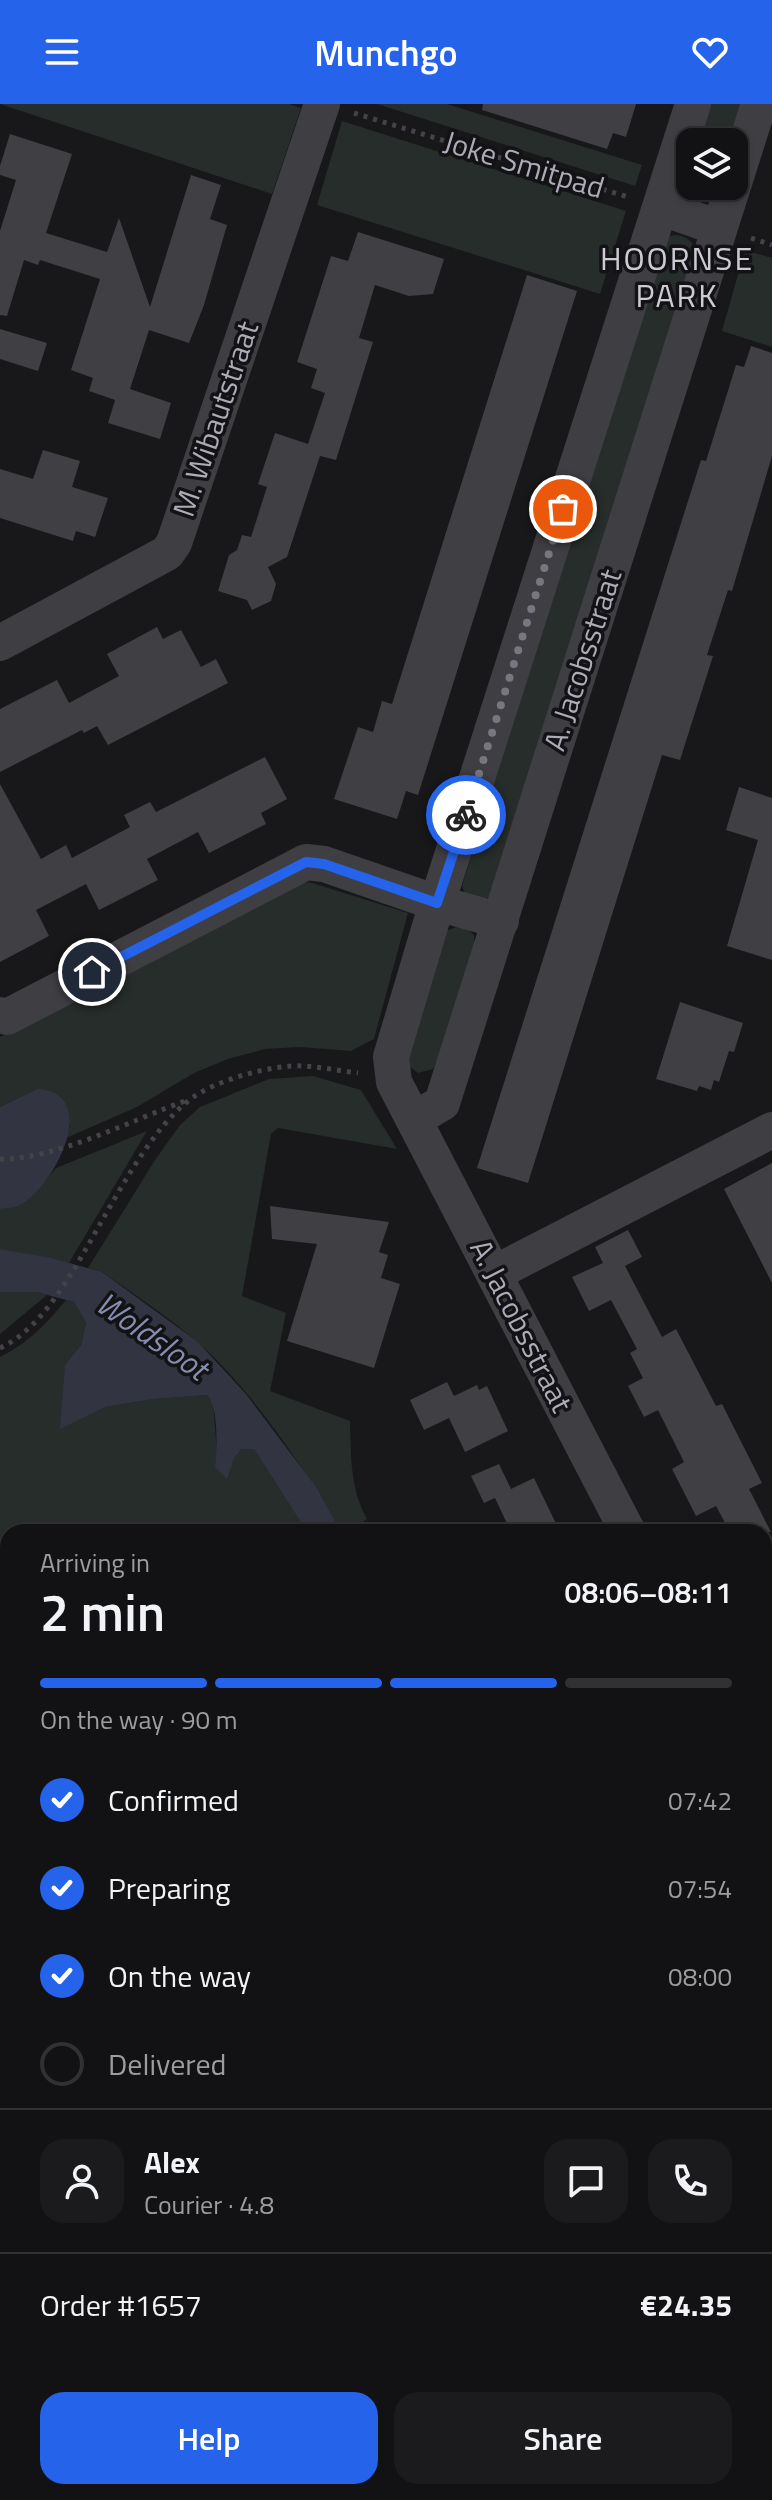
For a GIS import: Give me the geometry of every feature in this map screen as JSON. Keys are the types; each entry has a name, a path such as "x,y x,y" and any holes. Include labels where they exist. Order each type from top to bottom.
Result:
{"street":[{"path":"394,1082 391,1057 437,903 693,104"},
{"name":"A. Jacobsstraat","path":"748,139 759,104"},
{"name":"M. Wibautstraat","path":"0,643 167,553 174,543 332,106"},
{"name":"A. Jacobsstraat","path":"415,1119 442,1103 729,200"},
{"path":"660,207 719,228"},
{"path":"0,1015 7,1017 306,862 324,864 437,903 501,921"},
{"name":"A. Jacobsstraat","path":"394,1082 624,1524"},
{"path":"495,1273 772,1130"}],"path":[{"name":"Joke Smitpad","path":"332,106 660,207"},
{"path":"0,1159 18,1160 76,1142 264,1069 301,1066 364,1074 394,1082"},
{"path":"0,1348 11,1343 52,1304 134,1169 164,1125 189,1100"}],"shaded area":[{"path":"0,104 289,104 301,108 272,194"},
{"path":"377,104 447,104 642,165 635,186"},
{"path":"710,104 749,104 740,128 702,128"},
{"path":"342,121 626,211 600,294 317,205"},
{"path":"677,235 689,240 695,252 494,894 480,902 465,894 462,886 662,242 668,236"},
{"path":"745,250 772,258 772,347 722,331"},
{"path":"309,882 408,913 374,1039 351,1051 300,1047 265,1049 228,1059 194,1073 137,1107 66,1138 70,1125 37,1089 0,1107 0,1037 297,884"},
{"path":"459,926 474,935 474,951 443,1050 433,1069 418,1073 409,1066 407,1057 446,931"},
{"path":"313,1076 361,1090 397,1149 278,1128 271,1134 242,1296 286,1313 270,1391 350,1421 354,1484 367,1519 360,1524 336,1524 276,1430 216,1360 150,1305 102,1272 88,1268 180,1125 200,1107 269,1079"},
{"path":"147,1131 69,1263 0,1249 0,1209 18,1206 34,1194 56,1168"},
{"path":"0,1292 36,1292 47,1295 0,1334"},
{"path":"66,1300 74,1302 86,1323 81,1345 65,1365 105,1407 207,1395 213,1401 217,1453 215,1467 234,1458 242,1449 254,1449 302,1524 0,1524 0,1357 52,1317"}],"water":[{"path":"37,1089 57,1094 67,1106 69,1123 66,1142 57,1162 32,1196 18,1206 0,1209 0,1107"},
{"name":"Woldsloot","path":"0,1249 51,1258 102,1272 198,1342 246,1394 316,1487 337,1524 302,1524 254,1449 242,1449 234,1458 227,1479 215,1467 217,1440 214,1409 207,1395 105,1407 60,1429 65,1365 81,1345 86,1323 74,1302 36,1292 0,1292"}],"building":[{"path":"483,104 636,104 626,137 613,133 607,149 482,110"},
{"path":"10,134 72,154 46,233 107,252 119,218 150,307 191,175 221,185 210,219 227,225 204,305 189,343 149,330 130,389 171,403 160,439 108,423 115,400 89,391 93,378 71,370 100,279 40,260 38,265 24,260 7,316 0,315 0,231 16,180 0,175"},
{"path":"358,232 444,259 433,294 409,296 375,285 359,338 373,342 336,460 320,456 287,557 268,567 276,584 271,601 252,610 247,600 218,591 229,555 237,550 242,535 251,537 267,487 258,484 275,433 308,444 325,393 311,388 317,369 297,362 331,256 348,261"},
{"path":"527,275 577,291 418,795 406,791 397,819 334,799 358,727 373,732 382,701 392,704"},
{"path":"0,329 47,343 38,371 0,359"},
{"path":"751,346 772,353 772,456 732,591 728,590 707,655 713,656 680,760 662,755 528,1183 477,1168 701,460 706,461 736,365 744,367"},
{"path":"43,450 80,461 72,487 108,498 95,537 76,531 73,541 0,518 0,469 33,479"},
{"path":"157,627 163,639 181,630 201,667 216,659 228,683 108,745 97,726 84,733 82,730 0,772 0,709 57,680 69,703 119,676 107,654"},
{"path":"265,757 287,799 261,813 266,824 209,853 198,832 147,859 158,880 99,910 86,884 36,910 49,936 0,962 0,784 41,859 66,845 72,858 130,827 124,815 150,802 156,812"},
{"path":"739,787 772,798 772,960 727,946 758,840 726,830"},
{"path":"680,1002 743,1023 734,1052 729,1051 719,1082 714,1080 711,1090 699,1086 697,1091 656,1079"},
{"path":"772,1163 772,1283 724,1189"},
{"path":"270,1206 389,1222 379,1252 388,1255 381,1278 400,1284 374,1368 287,1341 317,1244 272,1239"},
{"path":"628,1230 642,1257 625,1266 662,1337 676,1329 716,1406 722,1404 762,1483 749,1489 767,1524 726,1524 716,1506 696,1516 672,1469 684,1462 658,1410 644,1417 628,1386 643,1378 630,1353 637,1349 611,1300 589,1311 572,1277 603,1263 595,1247"},
{"path":"447,1382 454,1396 477,1385 479,1390 487,1386 508,1431 465,1452 449,1418 424,1430 410,1400"},
{"path":"499,1464 511,1489 534,1478 556,1524 507,1524 495,1498 484,1503 471,1476"}],"way so far":[{"path":"466,815 563,509"}],"district":[{"name":"HOORNSE PARK","path":"677,278"}],"route":[{"path":"92,972 306,862 324,864 437,903 466,815"}]}
